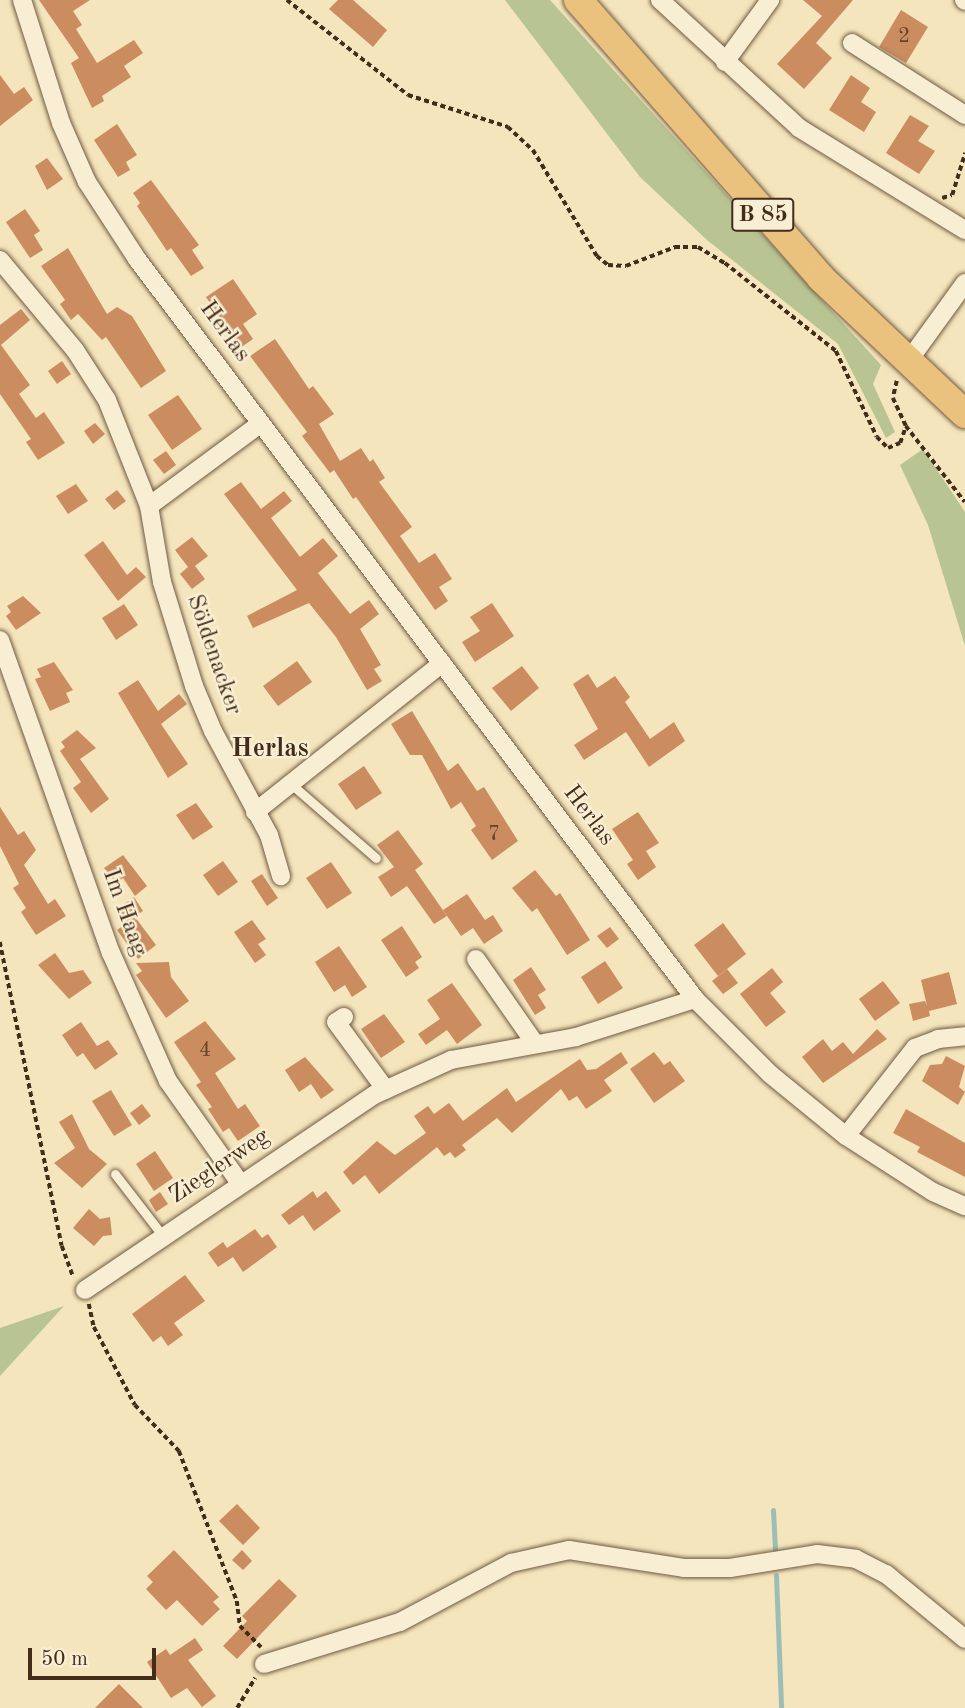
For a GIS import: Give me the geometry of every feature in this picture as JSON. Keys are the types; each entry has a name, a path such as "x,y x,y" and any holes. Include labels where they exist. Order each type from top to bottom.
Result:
{"main road":[{"name":"B 85","path":"578,0 811,268 909,365 965,414"}],"street":[{"name":"Herlas","path":"22,0 61,123 87,182 137,259 695,999 770,1074 846,1136 933,1192 965,1206"},
{"path":"660,0 799,128 965,230"},
{"path":"725,62 770,0"},
{"path":"852,43 965,115"},
{"name":"Söldenacker","path":"0,260 97,384 149,506 162,582 194,686 255,812 269,835 281,876"},
{"path":"909,365 965,283"},
{"path":"149,506 260,424"},
{"name":"Im Haag","path":"0,640 111,953 168,1081 240,1183"},
{"path":"255,812 442,663"},
{"path":"475,959 534,1042"},
{"name":"Zieglerweg","path":"85,1290 240,1183 386,1090 451,1060 534,1042 576,1037 695,999"},
{"path":"344,1017 336,1021 386,1090"},
{"path":"846,1136 915,1048 938,1039 965,1036"},
{"path":"269,1662 400,1622 511,1563 569,1550 684,1568 730,1568 817,1554 856,1559 886,1574 965,1639"}],"lane":[{"path":"290,783 376,858"},
{"path":"115,1174 163,1236"}],"path":[{"path":"287,0 408,95 508,127 533,150 597,256 608,265 626,266 675,247 698,247 836,351 877,437 888,448 901,443 905,426"},
{"path":"922,205 952,195 965,153"},
{"path":"909,365 900,376 893,398 905,426 965,502"},
{"path":"0,942 62,1247 72,1276 85,1290 94,1327 135,1405 179,1451 237,1601 240,1626 269,1662 237,1708"}],"green space":[{"path":"505,0 550,0 881,365 873,384 895,432 886,438 838,344 707,240 640,177"},
{"path":"923,449 965,512 965,646 928,525 900,465"},
{"path":"64,1306 0,1376 0,1328"}],"building":[{"path":"39,0 90,0 73,11 82,25 76,29 97,63 134,40 143,53 124,66 131,77 102,96 104,101 92,108 71,63 79,58"},
{"path":"338,0 353,0 387,30 373,47 329,9"},
{"path":"803,0 853,0 816,43 832,58 804,89 777,64 822,16"},
{"path":"901,10 928,27 906,63 879,47"},
{"path":"0,75 14,94 24,87 33,100 0,126"},
{"path":"851,75 870,88 861,102 876,112 864,132 829,110"},
{"path":"910,115 929,126 918,141 935,151 919,174 886,153"},
{"path":"117,124 137,155 126,162 130,170 118,177 94,140"},
{"path":"47,158 63,179 47,190 35,166"},
{"path":"151,180 199,245 192,250 204,268 191,276 171,248 167,251 137,206 140,203 133,193"},
{"path":"25,209 40,231 34,235 43,250 30,258 6,222"},
{"path":"68,248 107,314 117,307 132,316 166,371 141,388 106,337 102,340 78,314 71,320 60,304 65,300 41,266"},
{"path":"233,279 257,314 243,324 253,339 240,348 206,297"},
{"path":"21,309 30,320 1,345 30,385 19,394 36,418 44,412 65,443 38,460 26,442 31,439 0,394 0,325"},
{"path":"275,339 309,389 313,386 334,414 319,424 340,461 361,448 370,462 373,459 385,478 379,482 412,527 400,536 419,563 435,553 452,579 439,587 448,601 435,610 356,497 353,499 334,470 330,473 302,436 307,432 250,356"},
{"path":"62,361 71,374 57,384 48,371"},
{"path":"178,395 202,429 172,450 148,415"},
{"path":"95,423 105,434 93,444 84,431"},
{"path":"166,451 176,465 164,474 153,460"},
{"path":"241,482 261,509 284,491 292,501 271,518 300,557 323,538 338,556 318,573 350,614 369,600 379,614 360,629 381,665 374,669 382,681 367,690 336,637 309,603 253,628 247,616 297,590 224,494"},
{"path":"76,484 88,501 68,514 56,496"},
{"path":"117,490 126,501 114,510 105,499"},
{"path":"192,537 208,556 195,566 205,579 192,589 180,574 188,567 175,550"},
{"path":"103,541 127,575 136,567 146,577 118,601 84,555"},
{"path":"23,596 41,613 16,630 6,616 11,612 7,606"},
{"path":"492,603 514,636 475,662 462,642 480,631 470,617"},
{"path":"124,604 138,625 116,640 102,618"},
{"path":"297,661 312,682 278,706 263,686"},
{"path":"54,662 73,690 66,693 70,702 50,711 35,679 41,677 37,669"},
{"path":"522,666 539,688 511,711 492,688"},
{"path":"588,674 597,688 615,676 630,697 625,702 650,739 674,722 685,741 649,767 626,732 584,760 574,745 598,729 573,684"},
{"path":"138,680 158,711 179,694 187,704 161,724 188,764 168,778 118,693"},
{"path":"412,711 448,771 458,763 477,791 484,787 518,841 492,860 471,830 476,826 461,802 451,809 422,755 410,755 391,724"},
{"path":"77,730 96,748 80,759 109,799 91,813 73,788 81,782 60,751 65,747 61,742"},
{"path":"364,766 382,793 356,810 338,784"},
{"path":"196,803 213,827 193,840 176,815"},
{"path":"0,807 18,835 24,831 36,850 24,865 48,904 55,899 66,916 36,935 21,912 26,908 13,888 19,884 0,846"},
{"path":"638,812 659,843 646,851 656,867 638,880 627,864 633,860 612,829"},
{"path":"398,830 423,864 415,870 447,916 434,924 407,886 391,897 378,877 394,867 377,845"},
{"path":"123,855 147,886 135,896 123,878 116,883 104,868"},
{"path":"223,861 238,882 218,896 203,875"},
{"path":"331,862 352,893 327,909 306,878"},
{"path":"535,870 556,896 560,893 590,940 567,955 537,908 532,912 512,888"},
{"path":"262,874 278,898 267,906 251,881"},
{"path":"467,894 485,920 493,915 503,931 484,944 473,928 461,936 443,910"},
{"path":"134,897 143,911 125,923 116,910"},
{"path":"135,917 156,945 138,959 117,930"},
{"path":"252,920 266,939 258,944 266,955 255,963 234,932"},
{"path":"723,923 746,954 718,976 694,945"},
{"path":"402,926 422,957 415,962 419,968 406,977 381,940"},
{"path":"610,927 619,939 607,948 597,936"},
{"path":"339,946 367,987 352,997 345,985 334,992 315,962"},
{"path":"55,953 69,973 83,970 92,983 69,999 38,965"},
{"path":"605,961 623,988 598,1004 581,977"},
{"path":"169,962 171,977 189,1001 166,1018 136,975 142,971 136,963"},
{"path":"531,967 546,990 538,995 546,1008 535,1015 513,980"},
{"path":"772,968 783,982 770,993 786,1012 766,1027 740,994"},
{"path":"727,969 738,983 723,994 712,981"},
{"path":"949,972 957,1004 929,1011 930,1016 913,1021 909,1004 925,1001 927,1006 921,980"},
{"path":"883,981 900,1003 875,1021 859,999"},
{"path":"452,983 482,1025 457,1044 447,1030 426,1045 418,1034 440,1019 427,1000"},
{"path":"384,1014 405,1042 381,1058 361,1029"},
{"path":"205,1021 236,1059 215,1073 238,1109 245,1104 260,1126 238,1141 229,1128 223,1132 208,1109 212,1107 196,1085 201,1082 174,1042"},
{"path":"81,1022 97,1046 108,1040 118,1054 95,1070 83,1053 77,1057 62,1035"},
{"path":"877,1029 887,1039 823,1083 802,1057 823,1039 832,1051 843,1042 853,1054"},
{"path":"621,1052 628,1063 604,1080 612,1091 586,1109 577,1096 569,1101 561,1089 512,1133 497,1118 462,1145 466,1150 455,1158 450,1152 444,1156 437,1147 379,1194 365,1175 353,1185 343,1172 377,1141 395,1155 426,1133 414,1116 428,1106 434,1114 449,1103 463,1121 507,1088 516,1102 580,1059 587,1070 596,1069"},
{"path":"654,1052 664,1065 670,1061 685,1081 654,1103 630,1069"},
{"path":"946,1056 965,1066 959,1087 965,1092 958,1105 922,1081 930,1065 942,1064"},
{"path":"305,1057 334,1090 321,1099 311,1084 299,1092 285,1070"},
{"path":"111,1090 132,1125 114,1136 92,1101"},
{"path":"142,1104 151,1116 139,1125 130,1113"},
{"path":"906,1109 965,1143 965,1177 917,1152 920,1147 893,1133"},
{"path":"72,1114 89,1149 107,1164 82,1188 54,1163 75,1148 59,1122"},
{"path":"155,1151 173,1178 154,1191 136,1164"},
{"path":"313,1191 317,1198 326,1191 341,1211 314,1231 303,1215 289,1225 281,1215"},
{"path":"160,1192 168,1204 156,1212 149,1200"},
{"path":"89,1209 100,1219 110,1217 112,1235 103,1236 94,1246 73,1228"},
{"path":"255,1229 262,1238 268,1234 277,1247 243,1272 233,1257 218,1267 208,1253 223,1242 227,1248"},
{"path":"185,1275 205,1301 174,1323 183,1335 168,1346 161,1336 153,1342 132,1314"},
{"path":"237,1504 260,1528 243,1545 219,1521"},
{"path":"174,1550 219,1597 213,1602 220,1609 202,1626 177,1600 166,1610 146,1589 153,1582 147,1576"},
{"path":"242,1550 252,1561 243,1570 232,1560"},
{"path":"279,1579 297,1596 237,1659 223,1646 247,1621 242,1616"},
{"path":"195,1638 203,1650 188,1660 216,1696 202,1707 187,1688 171,1698 147,1662 166,1649 170,1655"},
{"path":"119,1684 143,1708 95,1708"}],"waterway":[{"path":"773,1510 775,1550"},
{"path":"776,1575 781,1708"}],"district":[{"name":"Herlas","path":"270,750"}]}
